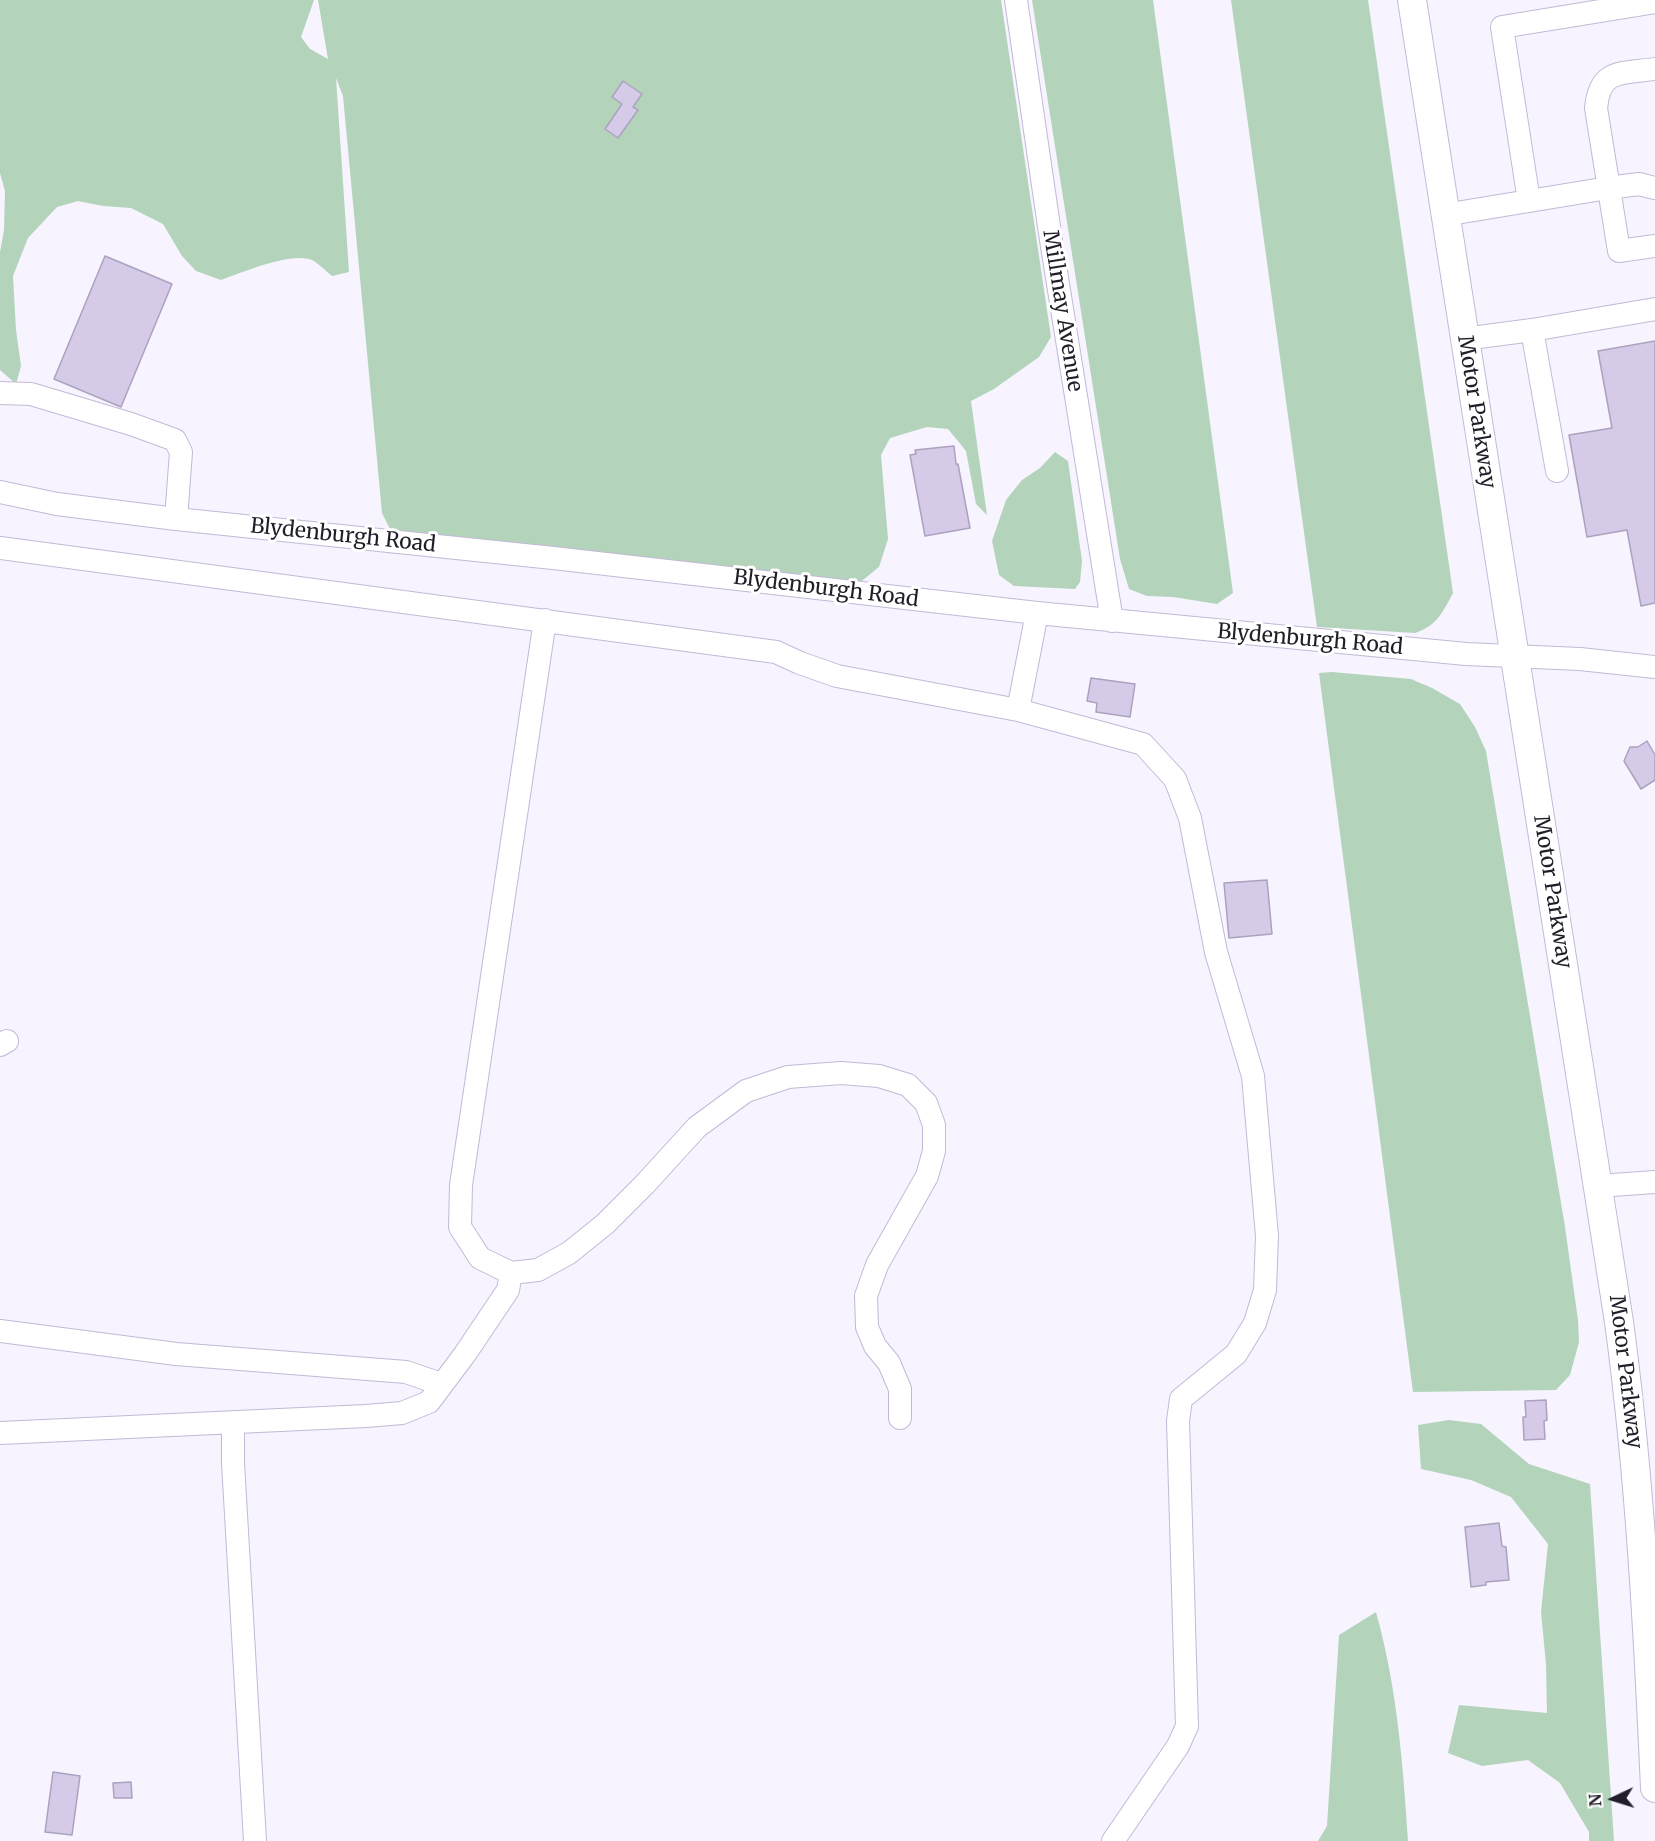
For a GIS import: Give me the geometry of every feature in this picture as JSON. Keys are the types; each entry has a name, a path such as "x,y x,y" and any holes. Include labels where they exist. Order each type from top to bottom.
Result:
{"main road":[{"name":"Motor Parkway","path":"1412,0 1619,1322 1632,1419 1648,1627 1655,1788"}],"street":[{"name":"Millmay Avenue","path":"1016,0 1051,240 1112,621"},
{"path":"1529,201 1502,27 1655,2"},
{"path":"1655,69 1613,76 1605,81 1598,91 1596,108 1619,251 1655,246"},
{"path":"1444,215 1639,184 1655,188"},
{"path":"1464,339 1655,309"},
{"path":"1532,330 1557,471"},
{"path":"0,393 31,394 131,424 175,440 181,452 176,519"},
{"name":"Blydenburgh Road","path":"0,492 57,504 176,519 553,558 1112,621 1455,653 1580,659 1655,667"},
{"path":"0,548 776,652 837,676 1018,710 1143,744 1175,779 1190,818 1216,952 1253,1076 1267,1236 1265,1290 1255,1323 1236,1354 1181,1399 1178,1421 1187,1726 1178,1746 1113,1841"},
{"path":"1018,710 1037,613"},
{"path":"545,620 461,1185 460,1227 480,1258 511,1273 538,1270 569,1254 605,1224 698,1127 746,1091 789,1077 841,1073 879,1076 908,1085 926,1102 934,1125 934,1151 927,1176 877,1265 866,1296 867,1327 875,1346 889,1363 900,1389 900,1418"},
{"path":"1598,1186 1655,1182"},
{"path":"0,1432 402,1413 429,1402 508,1290 511,1273"},
{"path":"0,1331 176,1354 406,1372 441,1384"},
{"path":"233,1422 233,1463 255,1841"}],"green space":[{"path":"0,0 314,0 301,37 310,49 328,59 318,0 1001,0 1051,337 1039,357 994,389 971,401 987,515 976,504 966,451 948,429 927,427 890,438 881,455 888,539 879,567 853,588 390,529 382,513 343,96 336,78 349,272 332,276 314,261 294,258 281,260 221,280 196,271 182,256 163,224 131,208 78,201 57,207 28,238 13,276 21,366 16,384 0,370 0,252 4,230 5,191 0,173"},
{"path":"1032,0 1153,0 1233,593 1217,604 1173,597 1147,596 1129,589 1120,559"},
{"path":"1231,0 1368,0 1453,593 1434,622 1415,633 1317,627"},
{"path":"1055,452 1068,461 1082,561 1080,582 1075,589 1014,586 999,575 992,541 1006,500 1022,480 1040,468"},
{"path":"1332,672 1411,679 1432,688 1460,704 1475,727 1486,751 1565,1227 1578,1320 1579,1342 1570,1375 1556,1390 1413,1392 1319,673"},
{"path":"1449,1420 1481,1424 1529,1464 1590,1484 1614,1841 1589,1841 1589,1832 1560,1783 1528,1760 1482,1766 1448,1753 1459,1705 1547,1713 1546,1664 1541,1612 1548,1544 1511,1497 1471,1480 1421,1469 1418,1425"},
{"path":"1376,1612 1394,1697 1408,1841 1318,1841 1327,1826 1339,1635"}],"building":[{"path":"623,81 642,94 633,107 638,110 618,138 605,129 622,104 612,97"},
{"path":"105,256 172,284 121,407 54,379"},
{"path":"1655,341 1655,603 1641,606 1627,530 1587,537 1569,435 1612,428 1598,351"},
{"path":"954,446 970,528 925,536 910,455 916,454 915,450"},
{"path":"1091,678 1135,684 1130,717 1096,712 1097,703 1087,701"},
{"path":"1647,741 1655,755 1655,780 1641,789 1624,761 1630,747 1638,747"},
{"path":"1267,880 1272,934 1229,938 1224,883"},
{"path":"1546,1400 1545,1439 1524,1440 1525,1401"},
{"path":"1499,1523 1502,1546 1506,1547 1509,1580 1486,1582 1486,1585 1471,1587 1465,1527"},
{"path":"53,1772 80,1776 72,1835 45,1832"},
{"path":"131,1782 132,1798 114,1798 113,1783"}]}
